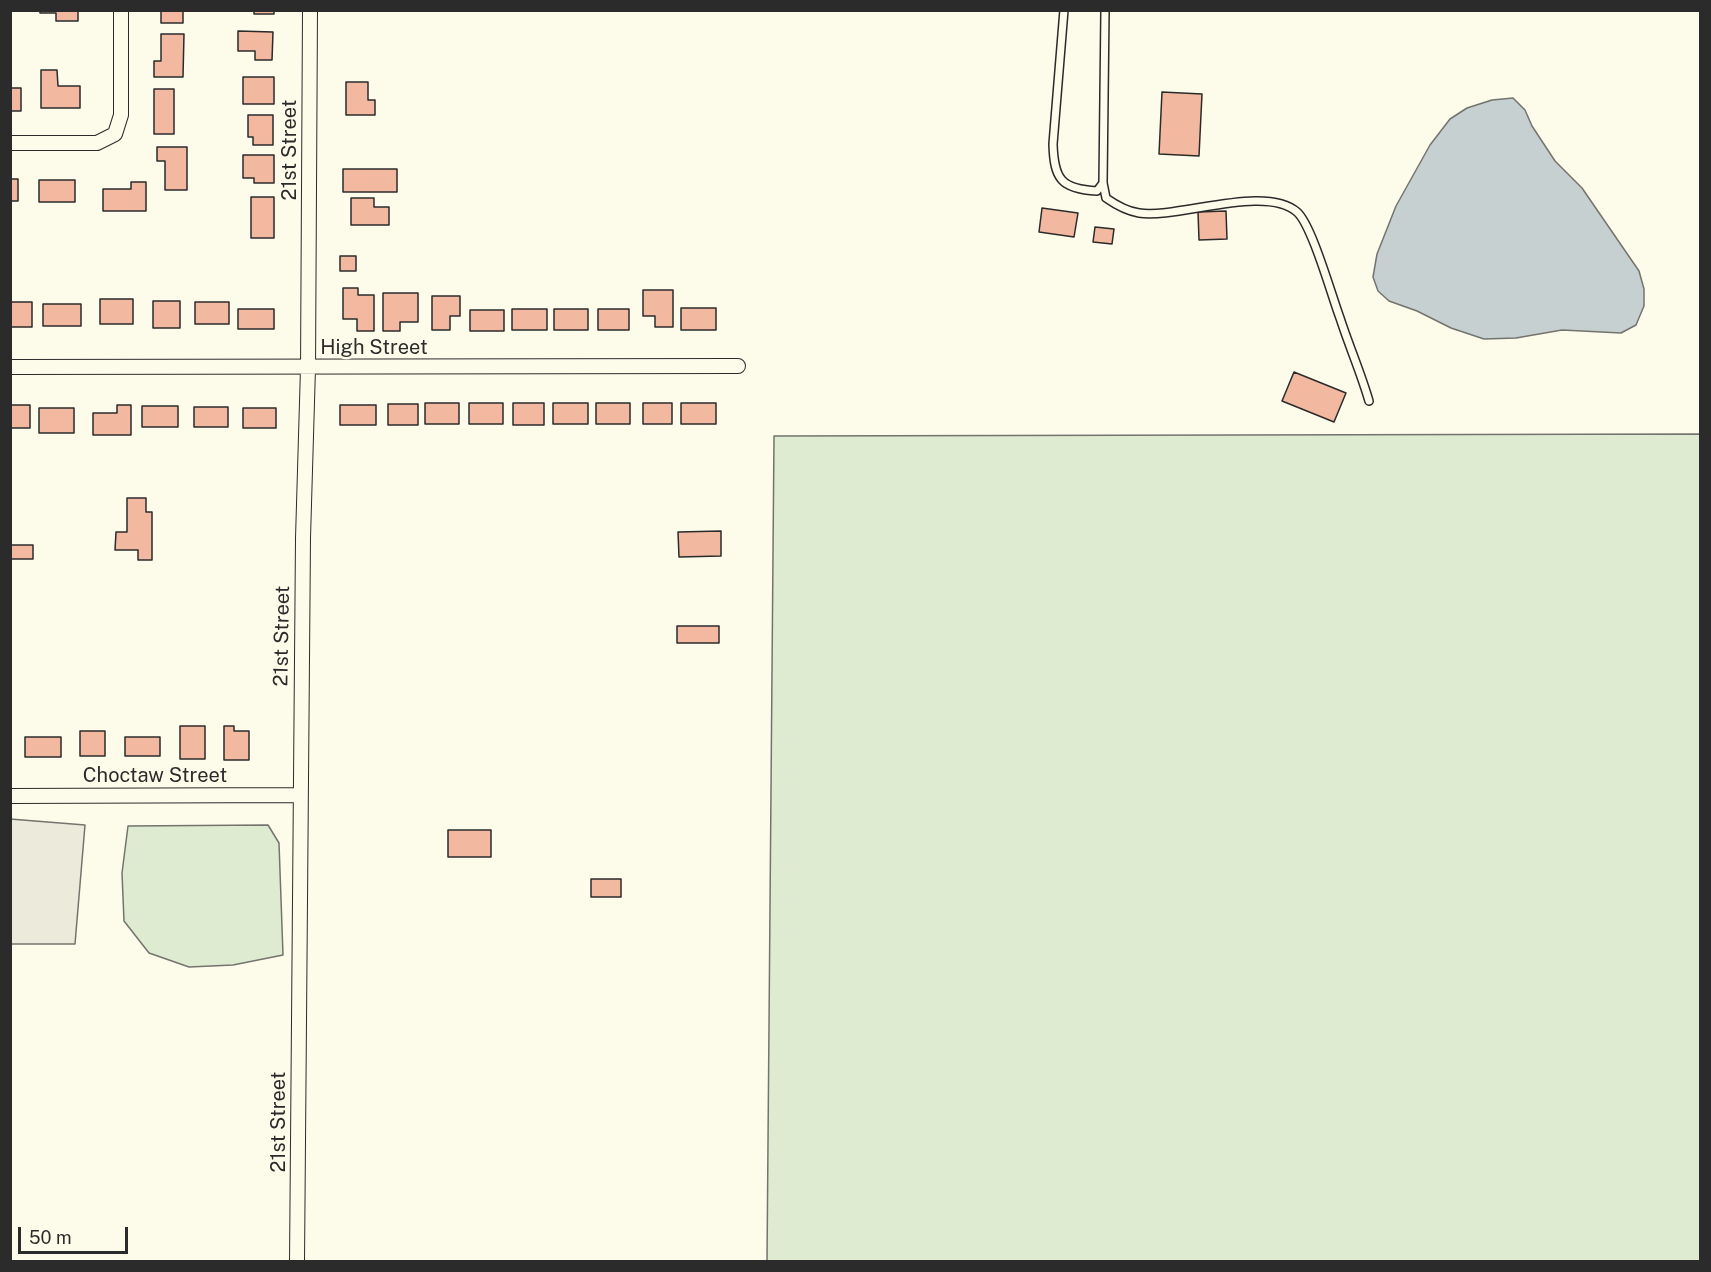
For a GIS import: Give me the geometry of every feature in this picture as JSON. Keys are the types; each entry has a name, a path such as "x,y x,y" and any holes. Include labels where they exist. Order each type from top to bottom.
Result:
{"street":[{"path":"10,143 97,143 115,134 121,115 122,10"},
{"name":"21st Street","path":"297,1262 300,795 303,538 308,368 310,10"},
{"name":"High Street","path":"10,367 738,366"},
{"name":"Choctaw Street","path":"10,796 300,795"}],"lane":[{"path":"1064,10 1053,166 1059,178 1078,190 1097,191 1103,183"},
{"path":"1105,10 1103,183 1106,198 1119,207 1139,213 1163,213 1228,203 1253,202 1271,202 1286,206 1298,213 1319,256 1369,401"}],"green space":[{"path":"1700,434 1700,1261 767,1261 774,436"},
{"path":"268,825 279,843 283,955 233,965 189,967 149,953 124,921 122,873 128,826"}],"shaded area":[{"path":"1513,98 1525,110 1532,126 1555,161 1582,188 1639,271 1644,289 1644,306 1636,325 1621,333 1562,330 1516,338 1484,339 1451,328 1417,311 1389,301 1378,291 1373,277 1377,254 1396,206 1430,145 1450,119 1467,108 1492,100"},
{"path":"10,819 85,825 75,944 11,944"}],"building":[{"path":"40,10 78,10 78,21 56,21 56,13 40,13"},
{"path":"161,10 183,10 183,23 161,23"},
{"path":"254,10 274,10 274,14 254,14"},
{"path":"238,31 273,32 272,60 255,60 255,51 238,51"},
{"path":"161,34 184,34 183,77 154,77 154,61 161,61"},
{"path":"41,70 57,70 58,86 80,86 80,108 41,108"},
{"path":"243,77 274,77 274,104 243,104"},
{"path":"346,82 368,82 368,100 375,100 375,115 346,115"},
{"path":"10,88 21,88 21,111 10,111"},
{"path":"154,89 174,89 174,134 154,134"},
{"path":"1162,92 1202,94 1199,156 1159,154"},
{"path":"248,115 273,115 273,145 253,145 253,137 248,137"},
{"path":"157,147 187,147 187,190 165,190 165,161 157,161"},
{"path":"243,155 274,155 274,183 254,183 254,178 243,178"},
{"path":"343,169 397,169 397,192 343,192"},
{"path":"10,179 18,179 18,201 10,201"},
{"path":"39,180 75,180 75,202 39,202"},
{"path":"131,182 146,182 146,211 103,211 103,189 131,189"},
{"path":"251,197 274,197 274,238 251,238"},
{"path":"351,198 374,198 374,207 389,207 389,225 351,225"},
{"path":"1042,208 1078,213 1074,237 1039,232"},
{"path":"1226,211 1227,239 1199,240 1198,212"},
{"path":"1095,227 1114,229 1112,244 1093,242"},
{"path":"340,256 356,256 356,271 340,271"},
{"path":"343,288 358,288 358,295 374,295 374,331 357,331 357,319 343,319"},
{"path":"643,290 673,290 673,327 655,327 655,316 643,316"},
{"path":"383,293 418,293 418,322 400,322 400,331 383,331"},
{"path":"432,296 460,296 460,316 450,316 450,330 432,330"},
{"path":"100,299 133,299 133,324 100,324"},
{"path":"153,301 180,301 180,328 153,328"},
{"path":"10,302 32,302 32,327 10,327"},
{"path":"195,302 229,302 229,324 195,324"},
{"path":"43,304 81,304 81,326 43,326"},
{"path":"681,308 716,308 716,330 681,330"},
{"path":"238,309 274,309 274,329 238,329"},
{"path":"512,309 547,309 547,330 512,330"},
{"path":"554,309 588,309 588,330 554,330"},
{"path":"598,309 629,309 629,330 598,330"},
{"path":"470,310 504,310 504,331 470,331"},
{"path":"1294,372 1346,393 1334,422 1282,401"},
{"path":"425,403 459,403 459,424 425,424"},
{"path":"469,403 503,403 503,424 469,424"},
{"path":"513,403 544,403 544,425 513,425"},
{"path":"553,403 588,403 588,424 553,424"},
{"path":"596,403 630,403 630,424 596,424"},
{"path":"643,403 672,403 672,424 643,424"},
{"path":"681,403 716,403 716,424 681,424"},
{"path":"388,404 418,404 418,425 388,425"},
{"path":"10,405 30,405 30,428 10,428"},
{"path":"117,405 131,405 131,435 93,435 93,413 117,413"},
{"path":"340,405 376,405 376,425 340,425"},
{"path":"142,406 178,406 178,427 142,427"},
{"path":"194,407 228,407 228,427 194,427"},
{"path":"39,408 74,408 74,433 39,433"},
{"path":"243,408 276,408 276,428 243,428"},
{"path":"127,498 146,498 146,512 152,512 152,560 138,560 138,550 115,550 116,532 127,532"},
{"path":"721,531 721,556 679,557 678,532"},
{"path":"10,545 33,545 33,559 10,559"},
{"path":"677,626 719,626 719,643 677,643"},
{"path":"180,726 205,726 205,759 180,759"},
{"path":"224,726 234,726 234,731 249,731 249,760 224,760"},
{"path":"80,731 105,731 105,756 80,756"},
{"path":"25,737 61,737 61,757 25,757"},
{"path":"125,737 160,737 160,756 125,756"},
{"path":"448,830 491,830 491,857 448,857"},
{"path":"591,879 621,879 621,897 591,897"}]}
